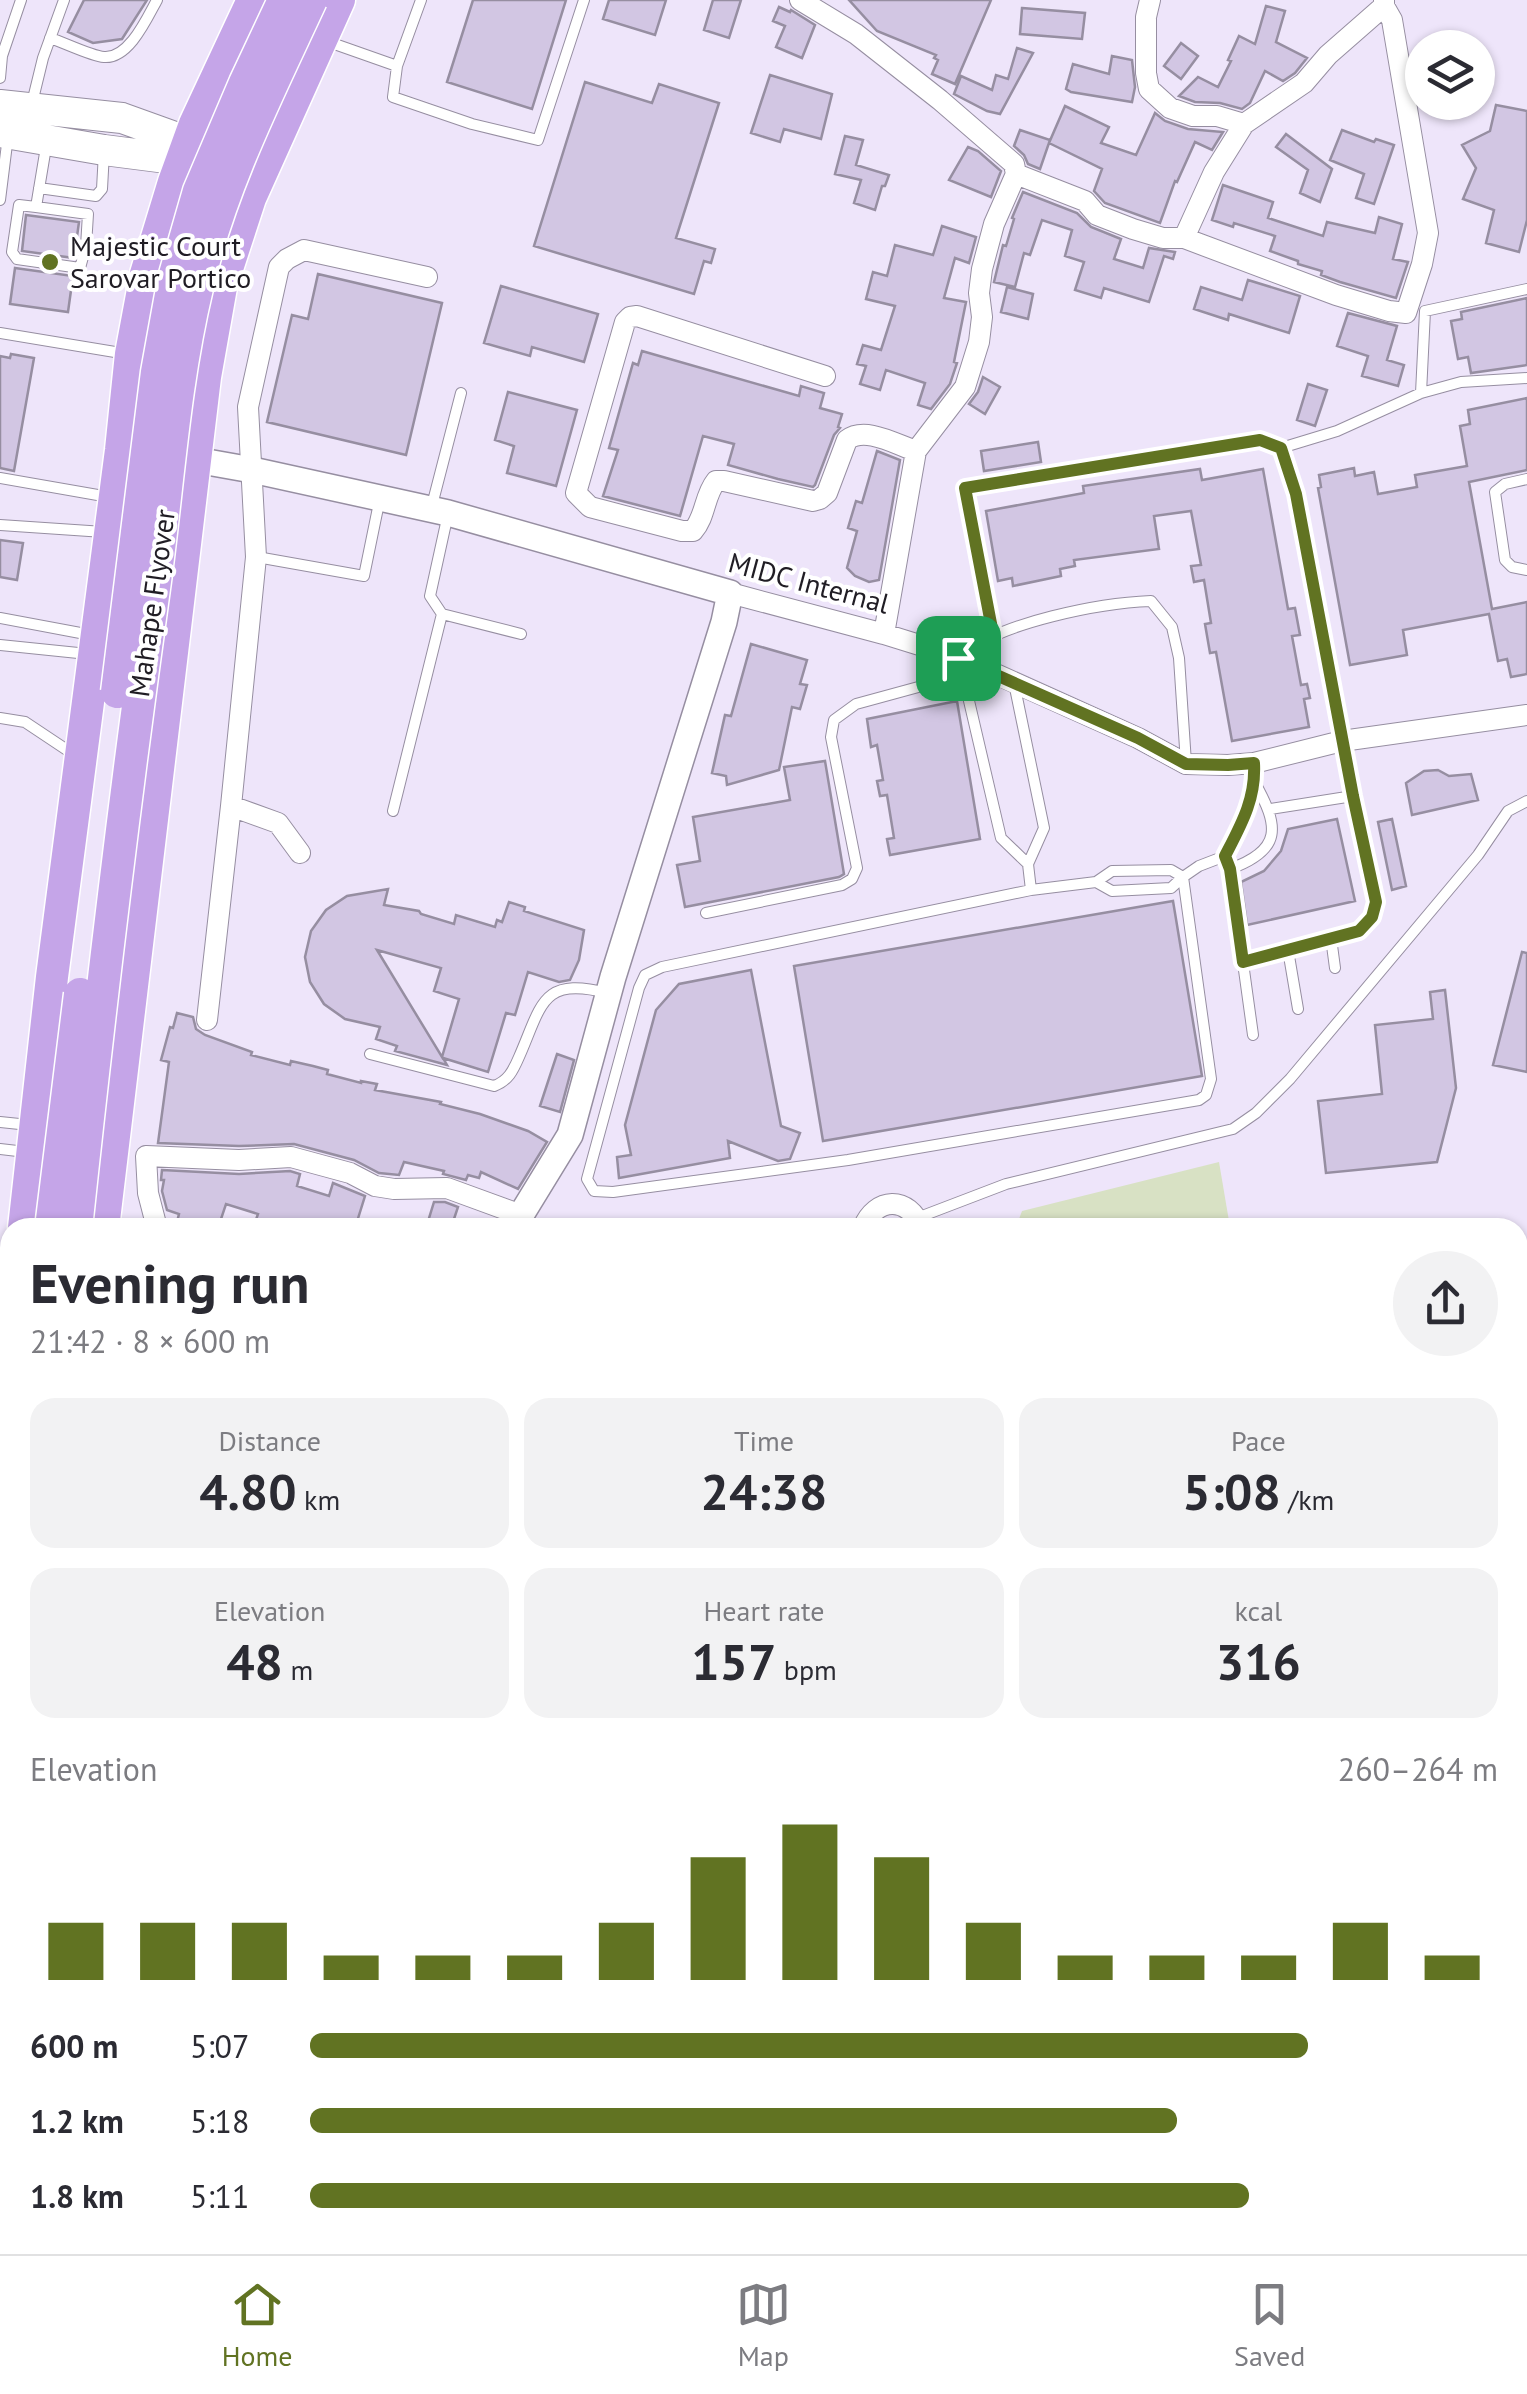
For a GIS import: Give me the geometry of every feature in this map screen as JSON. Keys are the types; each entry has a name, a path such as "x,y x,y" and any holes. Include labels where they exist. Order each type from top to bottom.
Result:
{"main road":[{"path":"24,1218 22,1143 80,759 131,354 146,274 185,150 253,0"},
{"name":"Mahape Flyover","path":"52,1218 156,372 174,278 199,191 284,0"},
{"name":"Mahape Flyover","path":"77,1218 138,706 197,288 224,194 311,0"},
{"path":"104,1218 206,377 221,287 258,179 339,0"},
{"path":"3,124 31,109 122,118 185,150 258,179"},
{"path":"3,124 47,140 104,150 185,150"}],"street":[{"path":"800,0 856,34 940,100 1014,164 1016,174 994,224 982,268 978,294 982,317 980,342 965,386 916,450 884,634"},
{"path":"1150,0 1146,17 1148,89 1170,108 1192,116 1217,116 1244,124"},
{"path":"1016,174 1085,202 1097,214 1133,229 1163,238 1184,238 1336,294 1406,313 1428,233 1392,20 1384,3 1304,83 1244,124 1214,172 1184,238"},
{"path":"207,1020 256,557 248,407 279,268 304,250 427,277"},
{"path":"825,376 637,316 630,318 625,322 576,494 590,507 693,531 701,522 716,481 812,501 827,493 846,440 853,435 862,434 916,450"},
{"name":"MIDC Internal","path":"121,450 252,470 440,511 884,634 958,658 1138,738 1186,764 1228,765 1255,773 1342,741 1527,715"},
{"path":"516,1218 570,1135 608,994 730,593"},
{"path":"232,806 278,823 300,853"},
{"path":"154,1218 148,1193 146,1156 240,1160 291,1157 350,1173 375,1186 447,1188 508,1218"},
{"path":"867,1218 875,1209 894,1204 903,1206 914,1218"}],"lane":[{"path":"0,78 3,47 21,0"},
{"path":"31,109 42,58 64,0"},
{"path":"50,38 104,58 118,55 134,40 157,0"},
{"path":"421,0 397,66 393,97 472,124 538,140 584,0"},
{"path":"321,38 397,66"},
{"path":"0,200 3,124"},
{"path":"36,206 47,140"},
{"path":"39,188 96,196 102,189 104,150"},
{"path":"19,205 36,206 88,214 80,268 14,256 19,205"},
{"path":"1421,394 1426,312 1527,289"},
{"path":"0,333 131,354"},
{"path":"993,634 965,488 1260,440 1281,448 1337,431 1421,394 1461,382 1527,378"},
{"path":"462,393 440,511 430,596 442,614 521,634"},
{"path":"1243,962 1359,931 1372,917 1376,902 1296,494 1281,448"},
{"path":"0,478 115,498"},
{"path":"1527,479 1505,484 1495,492 1505,560 1512,567 1527,570"},
{"path":"256,557 364,576 380,498"},
{"path":"0,525 110,532"},
{"path":"706,914 842,886 852,878 856,868 831,737 834,720 856,704 944,680 958,658 993,634 1031,622 1122,602 1150,601 1172,627 1179,658 1186,764"},
{"path":"393,811 442,614"},
{"path":"0,618 95,646"},
{"path":"0,645 95,646"},
{"path":"958,658 1001,838 1028,864"},
{"path":"1014,683 1044,828 1028,864 1031,890"},
{"path":"0,718 24,722 80,759"},
{"path":"1230,869 1247,863 1267,847 1274,824 1255,773"},
{"path":"1096,882 1112,891 1171,888 1199,866 1225,856 1242,824 1255,773"},
{"path":"1270,809 1353,796"},
{"path":"930,1218 1006,1184 1233,1129 1256,1113 1290,1079 1478,856 1508,811 1527,801"},
{"path":"1225,856 1253,1035"},
{"path":"1171,870 1183,877 1212,1079 1206,1095 1199,1100 848,1160 613,1192 594,1191 587,1178 645,975 682,962 1031,890 1096,882 1112,871 1171,870"},
{"path":"1331,938 1335,968"},
{"path":"1288,950 1298,1009"},
{"path":"370,1054 494,1086 504,1082 514,1070 544,1000 554,991 591,989 608,994"},
{"path":"0,1122 22,1143"}],"shaded area":[{"path":"1219,1162 1228,1218 1019,1218 1022,1211"}],"building":[{"path":"84,0 147,0 122,39 93,43 68,32"},
{"path":"473,0 566,0 532,109 447,82"},
{"path":"609,0 666,0 655,35 603,19"},
{"path":"713,0 741,0 729,38 704,30"},
{"path":"849,0 991,0 955,84 932,74 936,55 877,31"},
{"path":"1266,6 1285,11 1276,42 1307,58 1295,73 1283,81 1265,71 1250,103 1242,109 1179,96 1198,77 1218,87 1239,36 1255,44"},
{"path":"779,7 815,25 802,58 776,47 785,26 773,21"},
{"path":"1022,8 1085,13 1082,39 1020,34"},
{"path":"1181,43 1198,56 1181,79 1164,66"},
{"path":"1017,48 1033,53 1000,114 954,94 961,76 992,90 996,75 1008,79"},
{"path":"1112,56 1132,60 1132,102 1066,89 1073,64 1109,74"},
{"path":"770,75 832,94 821,139 784,129 780,142 751,133"},
{"path":"585,82 652,103 659,84 719,103 676,238 715,249 711,263 704,261 694,294 534,246"},
{"path":"1496,105 1527,111 1527,220 1519,252 1486,243 1494,210 1463,199 1476,168 1462,145 1490,131"},
{"path":"1065,106 1109,127 1101,143 1136,155 1155,113 1188,129 1223,132 1212,150 1195,142 1160,223 1105,203 1094,191 1102,169 1049,143"},
{"path":"1020,130 1050,140 1040,169 1028,164 1014,146"},
{"path":"1342,130 1394,145 1374,204 1356,198 1364,174 1330,160"},
{"path":"1286,134 1332,169 1320,202 1300,193 1308,170 1276,147"},
{"path":"845,136 863,140 856,165 889,175 875,210 854,203 861,180 835,174"},
{"path":"968,147 1001,171 991,197 949,180"},
{"path":"1223,185 1273,202 1268,218 1323,236 1327,222 1375,233 1379,217 1402,224 1393,259 1408,262 1396,298 1321,275 1322,271 1270,251 1275,236 1212,220"},
{"path":"1023,192 1077,213 1091,227 1121,239 1114,259 1143,268 1149,248 1175,252 1173,259 1164,256 1149,302 1104,288 1101,298 1075,290 1084,262 1065,256 1072,230 1042,220 1030,255 1024,253 1015,287 994,282"},
{"path":"26,215 79,222 74,258 22,251"},
{"path":"942,226 976,237 969,263 955,258 944,298 966,302 954,362 957,363 950,384 931,409 918,405 925,383 886,370 880,390 860,384 866,366 857,364 863,345 881,350 895,306 866,299 873,272 887,276 895,245 933,255"},
{"path":"15,268 73,276 68,312 10,304"},
{"path":"318,274 442,303 406,455 267,422 292,315 308,319"},
{"path":"1248,280 1300,296 1289,333 1229,314 1228,320 1194,309 1201,287 1242,300"},
{"path":"501,286 598,314 584,362 532,347 530,356 484,343"},
{"path":"1007,287 1033,294 1028,319 1001,312"},
{"path":"1527,298 1527,365 1471,373 1468,357 1458,359 1451,321 1462,319 1461,312"},
{"path":"1348,313 1397,326 1387,360 1404,365 1398,386 1362,376 1368,356 1337,346"},
{"path":"642,351 799,396 801,386 824,393 820,408 842,414 840,428 815,485 728,465 734,444 703,436 680,516 603,496 618,450 609,448 633,363 638,365"},
{"path":"11,354 34,358 14,471 0,468 0,356 10,358"},
{"path":"983,377 1000,387 985,414 969,404"},
{"path":"1308,384 1327,390 1315,426 1297,420"},
{"path":"508,392 577,410 556,486 507,473 514,446 495,440"},
{"path":"1527,398 1527,470 1469,482 1492,609 1527,602 1527,674 1511,677 1507,659 1498,661 1489,614 1403,630 1407,655 1350,665 1318,488 1319,475 1354,468 1355,476 1374,472 1378,494 1417,487 1415,475 1467,466 1460,426 1470,424 1468,410"},
{"path":"1038,442 1041,462 984,471 981,451"},
{"path":"877,451 900,460 879,580 869,582 847,568 857,531 848,528 856,501 862,503"},
{"path":"1200,469 1202,480 1263,469 1288,609 1295,608 1300,635 1292,636 1301,685 1307,684 1310,698 1304,699 1309,727 1232,741 1216,652 1210,653 1205,624 1211,623 1204,580 1194,582 1191,566 1201,565 1191,511 1154,516 1159,549 1074,560 1075,566 1060,569 1061,576 1013,586 1012,578 998,581 986,511 1084,493 1083,486"},
{"path":"0,540 23,543 17,580 0,577"},
{"path":"751,644 807,660 800,684 807,685 800,709 792,707 779,770 727,785 726,776 712,773 725,715 731,716"},
{"path":"957,701 980,839 890,855 887,839 894,838 887,795 880,796 877,781 883,780 877,745 871,747 867,719"},
{"path":"825,761 844,874 685,907 677,865 700,861 693,817 790,800 784,767"},
{"path":"1438,770 1449,776 1471,774 1478,800 1412,815 1406,783 1424,771"},
{"path":"1337,819 1355,901 1247,925 1241,882 1264,871 1281,851 1288,829"},
{"path":"1392,819 1406,886 1392,890 1378,822"},
{"path":"388,889 384,905 419,911 454,924 456,915 495,927 497,920 502,922 509,902 525,907 524,911 584,930 579,960 570,980 559,982 528,972 515,1015 506,1013 488,1072 443,1058 447,1065 395,1051 397,1046 376,1039 380,1027 345,1019 324,1004 310,982 305,957 311,931 326,910 347,896","holes":["377,950 441,968 434,991 459,999 442,1057"]},
{"path":"1173,901 1202,1076 823,1141 794,966"},
{"path":"1522,952 1527,953 1527,1072 1493,1065"},
{"path":"751,970 781,1126 800,1133 790,1159 778,1161 728,1141 730,1158 619,1178 617,1157 631,1155 625,1125 656,1010 679,984"},
{"path":"1445,990 1456,1088 1437,1162 1326,1173 1318,1101 1382,1094 1375,1025 1433,1019 1430,992"},
{"path":"177,1013 193,1017 196,1029 205,1035 252,1052 251,1055 290,1065 291,1061 313,1066 328,1070 327,1074 377,1084 375,1090 441,1102 528,1131 547,1142 518,1189 481,1172 479,1178 468,1175 466,1180 404,1162 399,1175 379,1173 354,1160 294,1144 158,1143 169,1062 161,1060"},
{"path":"557,1054 574,1060 560,1112 540,1106"},
{"path":"162,1170 239,1174 290,1171 300,1174 297,1186 329,1196 333,1183 365,1196 358,1218 257,1218 258,1214 226,1204 221,1218 178,1218 179,1214 167,1210"},
{"path":"434,1202 458,1207 454,1218 429,1218"}],"place":[{"name":"Majestic Court Sarovar Portico","path":"50,262"}],"route":[{"path":"1260,440 1281,448 1296,494 1376,902 1372,917 1359,931 1243,962 1225,856 1253,795 1254,763 1186,764 1138,738 958,658 993,634 965,488 1260,440"}]}
